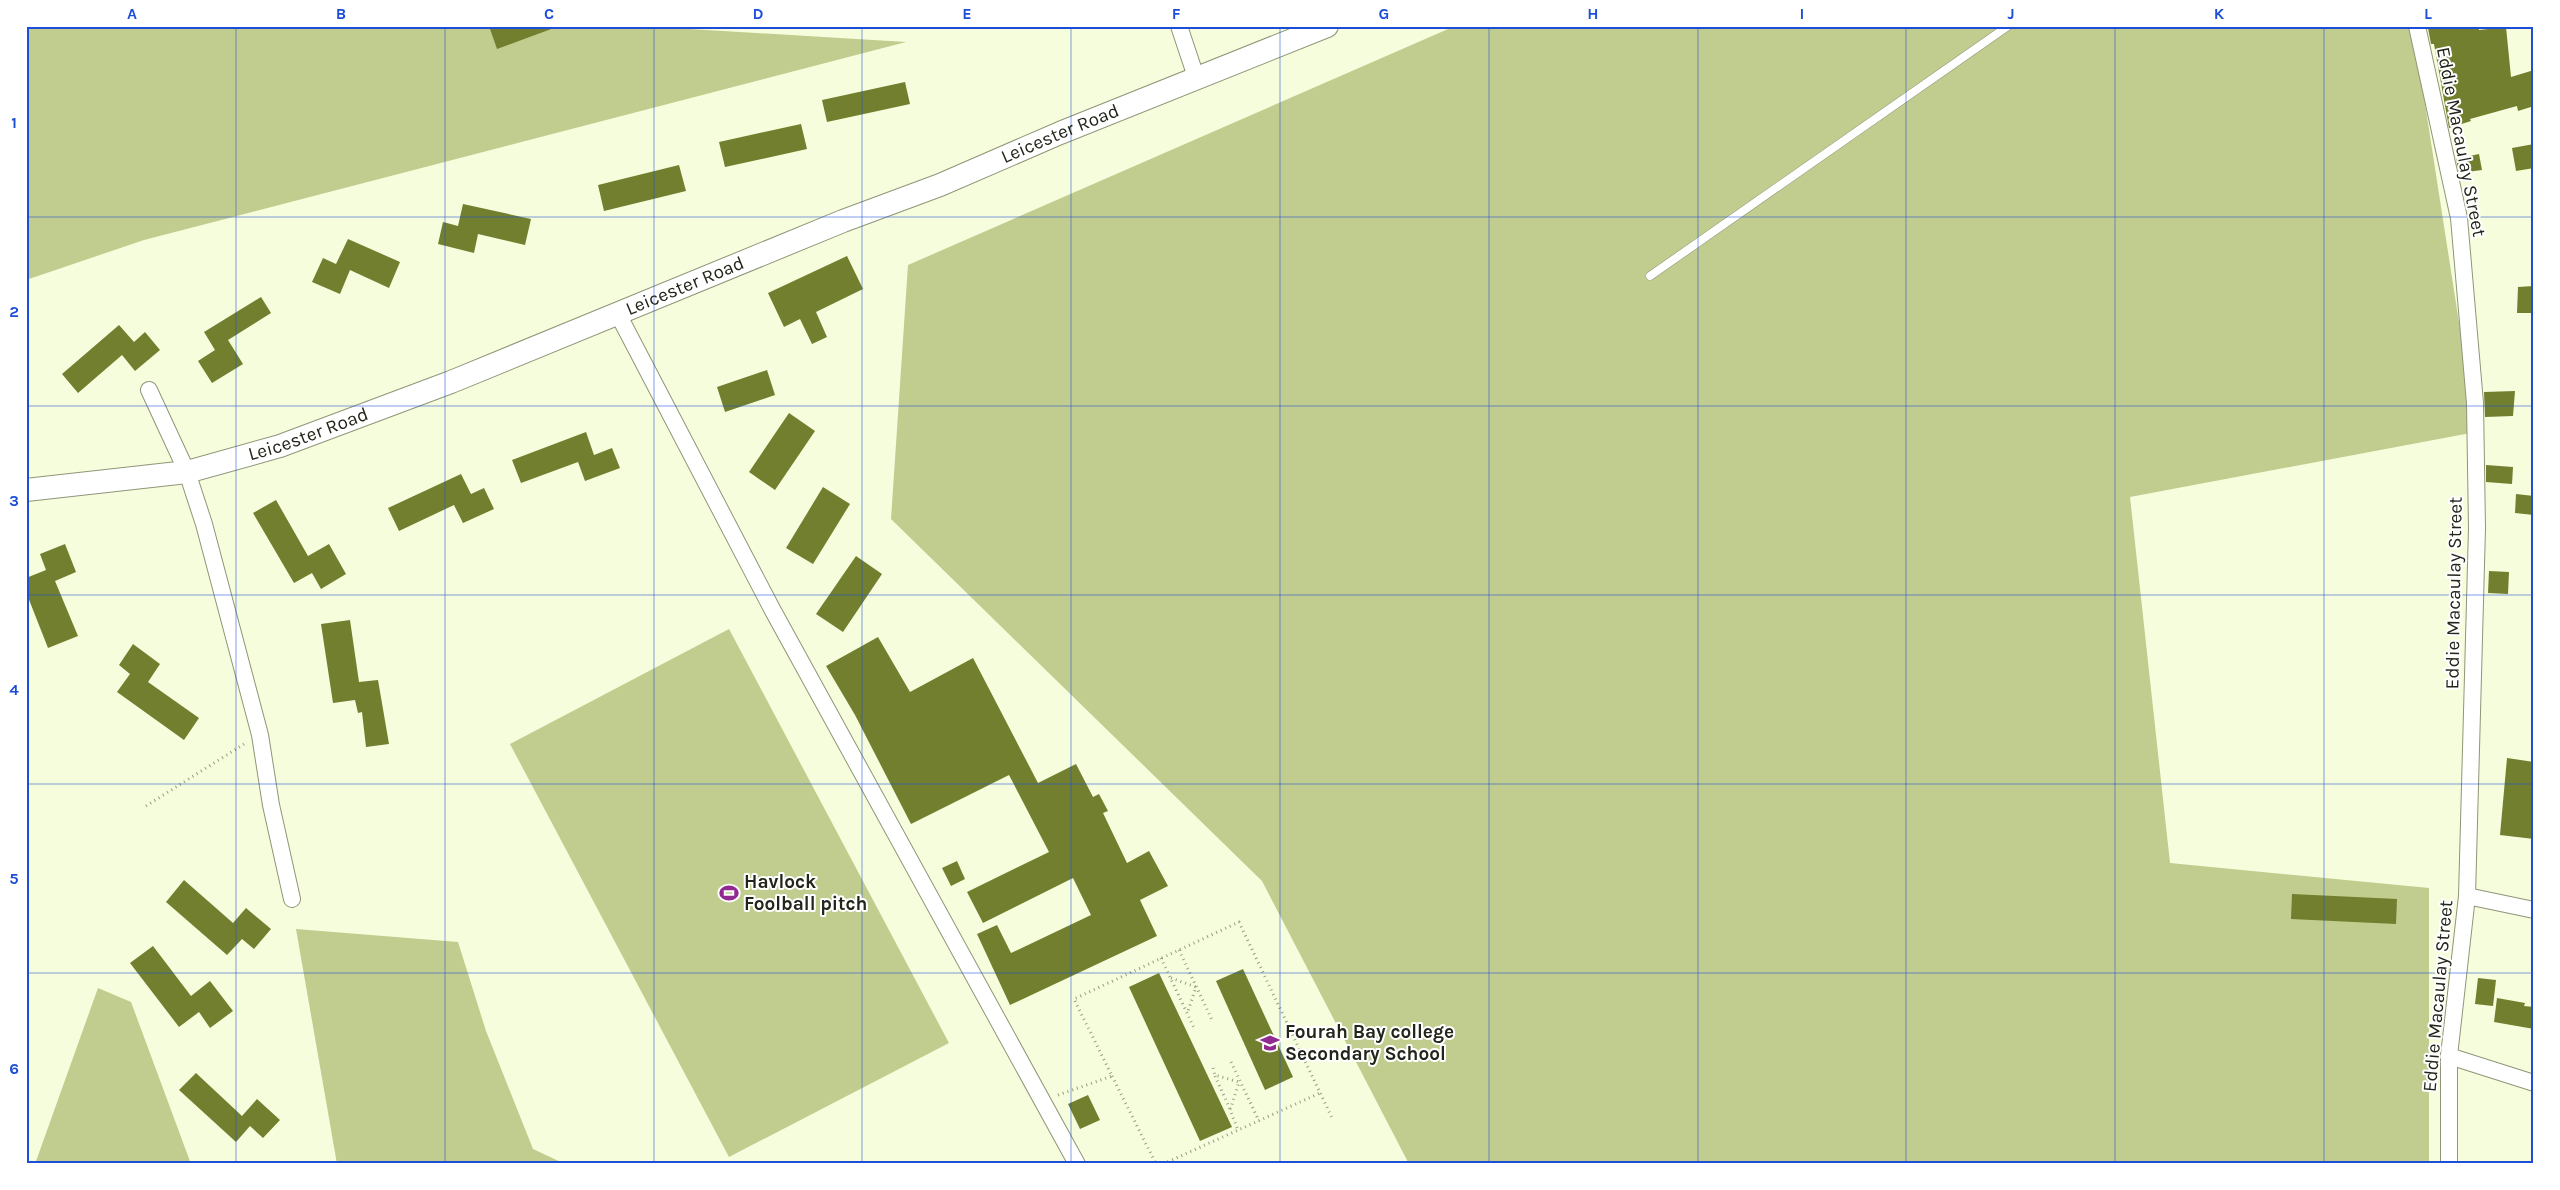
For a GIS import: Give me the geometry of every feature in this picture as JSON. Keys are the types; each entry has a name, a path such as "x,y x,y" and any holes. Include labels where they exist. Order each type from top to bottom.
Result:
{"street":[{"path":"1179,26 1197,80"},
{"name":"Leicester Road","path":"26,490 187,472 229,462 326,430 618,314 843,221 940,186 1060,133 1197,80 1291,33 1327,26"},
{"name":"Eddie Macaulay Street","path":"2417,26 2459,218 2475,403 2477,528 2467,896 2449,1056 2449,1164"},
{"path":"618,314 772,609 1077,1164"},
{"path":"149,390 187,472 233,629 260,735 270,805 292,899"},
{"path":"2467,896 2534,910"},
{"path":"2449,1056 2534,1083"}],"lane":[{"path":"1650,276 2008,26"}],"path":[{"path":"146,806 223,755 260,735"},
{"path":"1156,1164 1074,999 1239,922 1333,1120"},
{"path":"1179,950 1212,1020"},
{"path":"1161,958 1195,1030"},
{"path":"1171,978 1196,987"},
{"path":"1187,1014 1196,987"},
{"path":"1231,1062 1259,1121"},
{"path":"1213,1068 1238,1130"},
{"path":"1215,1075 1239,1082"},
{"path":"1042,1100 1112,1076"},
{"path":"1230,1110 1239,1082"},
{"path":"1163,1164 1320,1093"}],"green space":[{"path":"26,26 640,26 906,42 144,240 26,280"},
{"path":"1455,26 2409,26 2421,78 2476,432 2130,497 2170,863 2429,888 2429,1164 1409,1164 1262,881 891,519 908,265"},
{"name":"Havlock Foolball pitch","path":"729,629 949,1043 729,1157 510,744"},
{"path":"296,929 458,942 486,1031 533,1149 565,1164 337,1164"},
{"path":"98,988 131,1002 191,1164 35,1164"}],"building":[{"path":"498,26 554,26 554,28 497,49 490,29"},
{"path":"2437,26 2478,26 2479,30 2506,27 2511,77 2534,70 2534,106 2518,111 2517,106 2470,119 2471,121 2449,128 2434,44 2431,44 2428,28"},
{"path":"905,82 910,104 827,122 822,100"},
{"path":"801,124 807,149 725,167 719,142"},
{"path":"2534,144 2534,168 2516,171 2512,148"},
{"path":"2479,154 2482,170 2459,173 2456,159"},
{"path":"679,165 686,191 604,211 598,185"},
{"path":"463,204 531,219 525,245 478,234 474,253 438,244 443,222 458,226"},
{"path":"348,239 400,262 389,288 350,270 340,294 312,282 323,258 336,264"},
{"path":"847,256 863,289 816,312 827,337 812,344 800,319 784,327 768,293"},
{"path":"2534,286 2532,313 2517,313 2518,287"},
{"path":"261,297 271,313 228,340 243,364 212,383 198,361 215,350 204,332"},
{"path":"119,325 134,342 145,332 160,350 135,371 122,355 78,393 62,374"},
{"path":"767,370 775,395 725,412 717,387"},
{"path":"2515,391 2513,416 2485,417 2484,392"},
{"path":"789,413 815,431 775,490 749,472"},
{"path":"586,432 594,455 612,448 620,468 585,481 578,462 521,483 512,460"},
{"path":"2486,465 2513,467 2512,484 2486,482"},
{"path":"461,474 471,494 484,488 494,509 463,523 454,505 399,531 388,508"},
{"path":"823,487 850,504 813,564 786,548"},
{"path":"2516,494 2534,496 2534,515 2515,513"},
{"path":"276,500 308,556 329,544 346,574 321,589 312,573 294,583 253,513"},
{"path":"65,544 76,572 55,581 78,636 48,648 26,592 26,578 46,570 40,554"},
{"path":"856,556 882,574 843,632 816,614"},
{"path":"2489,571 2509,572 2508,594 2488,593"},
{"path":"350,620 359,682 378,680 389,744 366,747 362,712 358,713 355,700 333,703 321,624"},
{"path":"878,637 910,692 973,658 1038,783 1076,764 1093,797 1099,794 1108,811 1103,813 1127,863 1149,851 1168,886 1140,900 1157,936 1010,1005 977,934 997,925 1011,953 1091,915 1073,878 983,923 967,892 1049,852 1009,775 911,824 855,715 826,666"},
{"path":"133,644 160,664 148,682 199,718 184,740 117,692 130,674 119,665"},
{"path":"2507,758 2534,762 2534,839 2500,835"},
{"path":"957,861 965,879 951,886 942,868"},
{"path":"184,880 233,923 246,908 271,929 254,949 242,939 227,955 166,902"},
{"path":"2292,894 2397,899 2396,924 2291,919"},
{"path":"153,946 191,996 210,981 233,1011 210,1028 199,1012 179,1027 130,963"},
{"path":"1243,969 1293,1077 1265,1090 1216,981"},
{"path":"1159,973 1232,1127 1200,1141 1129,987"},
{"path":"2478,978 2496,980 2493,1006 2475,1004"},
{"path":"2497,998 2525,1003 2524,1006 2534,1007 2534,1029 2494,1022"},
{"path":"196,1073 242,1116 257,1099 280,1120 263,1138 250,1126 236,1142 179,1090"},
{"path":"1088,1095 1100,1120 1080,1129 1068,1104"}],"place":[{"name":"Havlock Foolball pitch","path":"729,893"},
{"name":"Fourah Bay college Secondary School","path":"1270,1043"}]}
